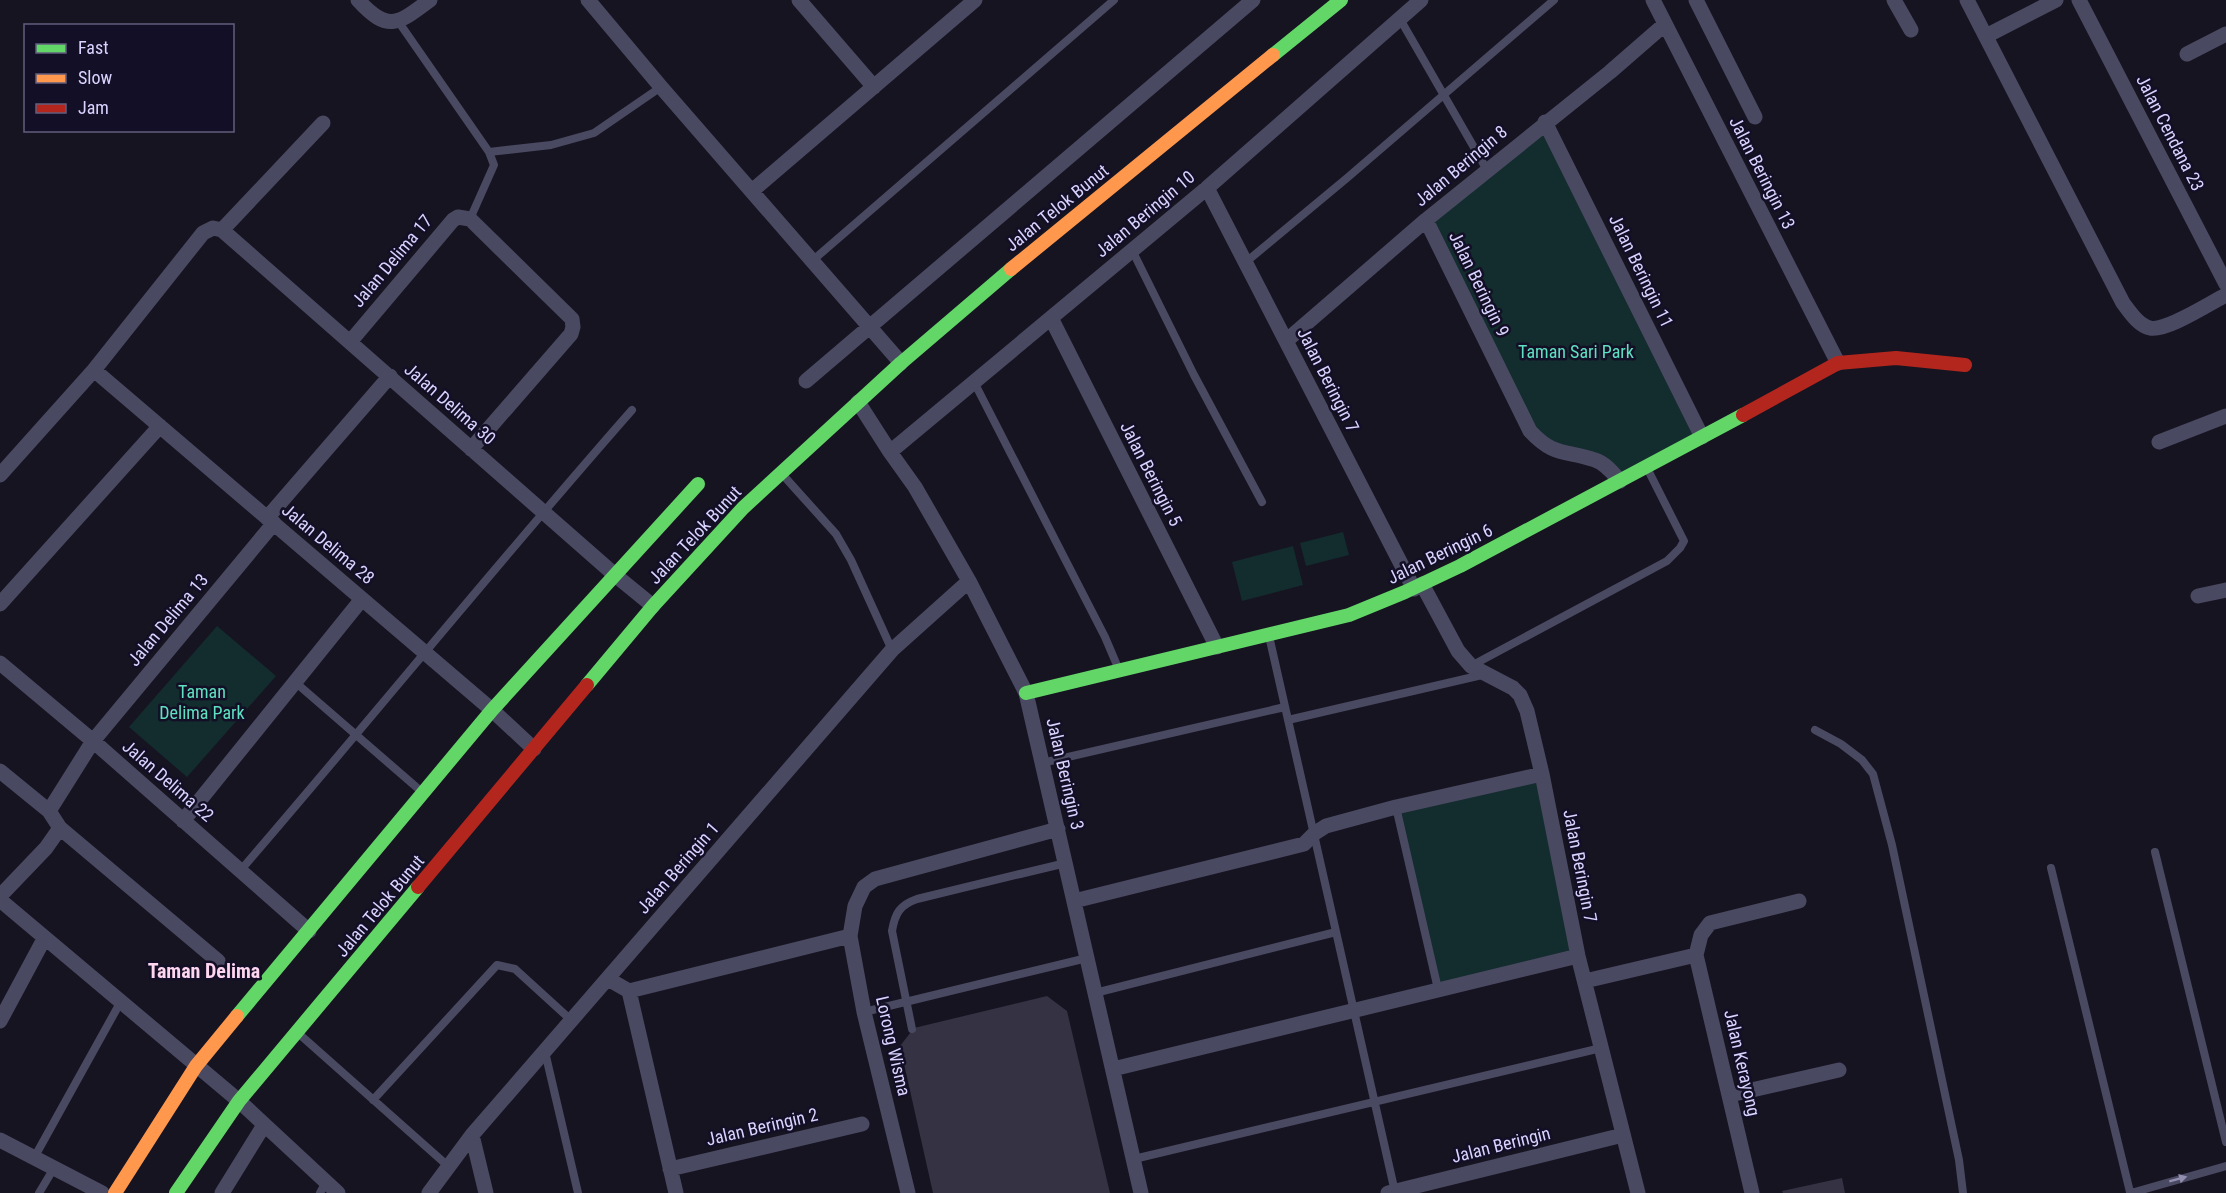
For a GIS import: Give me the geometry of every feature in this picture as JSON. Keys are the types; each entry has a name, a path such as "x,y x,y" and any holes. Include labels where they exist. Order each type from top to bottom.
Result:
{"street":[{"path":"358,0 371,15 389,21 398,21 430,0"},
{"path":"588,0 901,363"},
{"path":"799,0 874,87"},
{"path":"752,191 975,0"},
{"path":"806,381 1253,0"},
{"path":"1317,0 1328,12"},
{"name":"Jalan Telok Bunut","path":"176,1193 239,1101 653,606 744,508 901,363 1040,244 1341,0"},
{"name":"Jalan Beringin 10","path":"890,452 1208,188 1421,0"},
{"name":"Jalan Beringin 13","path":"1653,0 1838,363"},
{"path":"1696,0 1755,117"},
{"path":"1894,0 1911,30"},
{"path":"1967,0 2117,293 2139,323 2150,329 2163,328 2226,295"},
{"path":"1986,36 2056,0"},
{"name":"Jalan Cendana 23","path":"2079,0 2226,284"},
{"name":"Jalan Beringin 8","path":"1286,341 1426,220 1610,72 1664,25"},
{"path":"2187,54 2226,34"},
{"name":"Jalan Beringin 11","path":"1545,122 1702,438"},
{"path":"0,475 94,370 202,233 213,228 222,230 323,123"},
{"name":"Jalan Beringin 7","path":"1208,188 1286,341 1418,586 1458,651 1471,666 1514,688 1527,711 1542,774 1578,956 1638,1193"},
{"name":"Jalan Delima 17","path":"350,342 453,220 458,217 470,219"},
{"path":"470,219 572,319 573,327 571,334 471,448"},
{"name":"Jalan Beringin 9","path":"1426,220 1530,431 1547,447 1561,453 1595,460 1605,466 1620,481"},
{"name":"Jalan Delima 30","path":"222,230 653,606"},
{"name":"Jalan Beringin 5","path":"1051,318 1217,647"},
{"path":"1838,363 1896,358 1965,365"},
{"name":"Jalan Beringin 6","path":"1026,693 1349,615 1418,586 1702,438 1838,363"},
{"name":"Jalan Delima 28","path":"94,370 425,652 534,749"},
{"name":"Jalan Delima 13","path":"49,811 93,741 390,376"},
{"name":"Jalan Beringin 3","path":"858,402 915,487 969,581 1026,693 1141,1193"},
{"path":"2159,442 2226,417"},
{"path":"0,604 160,426"},
{"path":"115,1193 196,1066 492,710 698,484"},
{"name":"Jalan Beringin 1","path":"429,1193 472,1135 892,650 969,581"},
{"path":"2198,596 2226,590"},
{"path":"183,820 362,599"},
{"name":"Jalan Delima 22","path":"0,663 93,741 309,931"},
{"path":"0,771 49,811 60,828 218,961"},
{"path":"1074,901 1304,844 1326,826 1396,807 1542,774"},
{"path":"60,828 0,898 44,939 239,1101 323,1187 338,1193"},
{"name":"Lorong Wisma","path":"908,1193 864,1012 849,936 855,906 864,887 874,879 1058,830"},
{"path":"1585,981 1698,948 1703,929 1710,923 1799,901"},
{"path":"628,992 849,936"},
{"path":"0,1021 44,939"},
{"name":"Jalan Kerayong","path":"1698,948 1752,1193"},
{"path":"1113,1069 1578,956"},
{"path":"608,979 628,992 676,1193"},
{"path":"1730,1095 1839,1070"},
{"name":"Jalan Beringin 2","path":"670,1168 862,1124"},
{"path":"222,1193 264,1125"},
{"path":"472,1135 486,1193"},
{"name":"Jalan Beringin","path":"1393,1192 1623,1135"},
{"path":"0,1140 102,1193"}],"lane":[{"path":"812,261 1114,0"},
{"path":"1246,262 1554,0"},
{"path":"1400,19 1487,170"},
{"path":"398,21 489,152 494,165 470,219"},
{"path":"489,152 551,144 594,134 661,87"},
{"path":"1132,250 1194,375 1262,502"},
{"path":"974,382 1106,637 1119,670"},
{"path":"240,871 358,734 543,511 632,410"},
{"path":"1471,666 1666,561 1680,548 1683,541 1647,467"},
{"path":"781,473 836,534 851,560 892,650"},
{"path":"1269,634 1375,1102 1393,1192"},
{"path":"1288,720 1485,674"},
{"path":"295,682 358,734 423,794"},
{"path":"1042,763 1285,707"},
{"path":"1815,730 1841,744 1863,760 1873,774 1895,856 1959,1160 1963,1193"},
{"path":"1396,807 1438,989"},
{"path":"2155,852 2226,1142"},
{"path":"912,1029 892,931 894,915 903,904 1066,863"},
{"path":"2051,868 2131,1192 2226,1166"},
{"path":"1095,993 1336,932"},
{"path":"864,1012 1087,958"},
{"path":"373,1100 497,965 515,969 572,1021"},
{"path":"34,1158 120,1002"},
{"path":"297,1032 448,1166"},
{"path":"1134,1159 1601,1048"},
{"path":"545,1052 578,1193"},
{"path":"39,1193 54,1168"}],"green space":[{"name":"Taman Sari Park","path":"1543,126 1700,434 1618,478 1548,446 1534,433 1428,223"},
{"path":"1343,532 1349,555 1306,566 1300,543"},
{"path":"1293,546 1303,585 1242,601 1232,562"},
{"name":"Taman Delima Park","path":"217,626 276,676 187,777 129,727"},
{"path":"1542,774 1578,956 1438,989 1396,807"}],"building":[{"path":"1047,996 1067,1011 1110,1193 933,1193 900,1046 914,1028"},
{"path":"1842,1178 1845,1193 1783,1193 1782,1191"}],"traffic: fast":[{"path":"1273,55 1341,0"},
{"path":"587,685 653,606 743,508 901,363 1011,269"},
{"path":"1026,693 1349,615 1460,566 1743,415"},
{"path":"237,1016 492,710 698,484"},
{"path":"176,1193 239,1101 418,887"}],"traffic: slow":[{"path":"1011,269 1273,55"},
{"path":"115,1193 196,1066 237,1016"}],"traffic: jam":[{"path":"1743,415 1838,363 1896,358 1965,365"},
{"path":"418,887 587,685"}],"district":[{"name":"Taman Delima","path":"204,971"}]}
